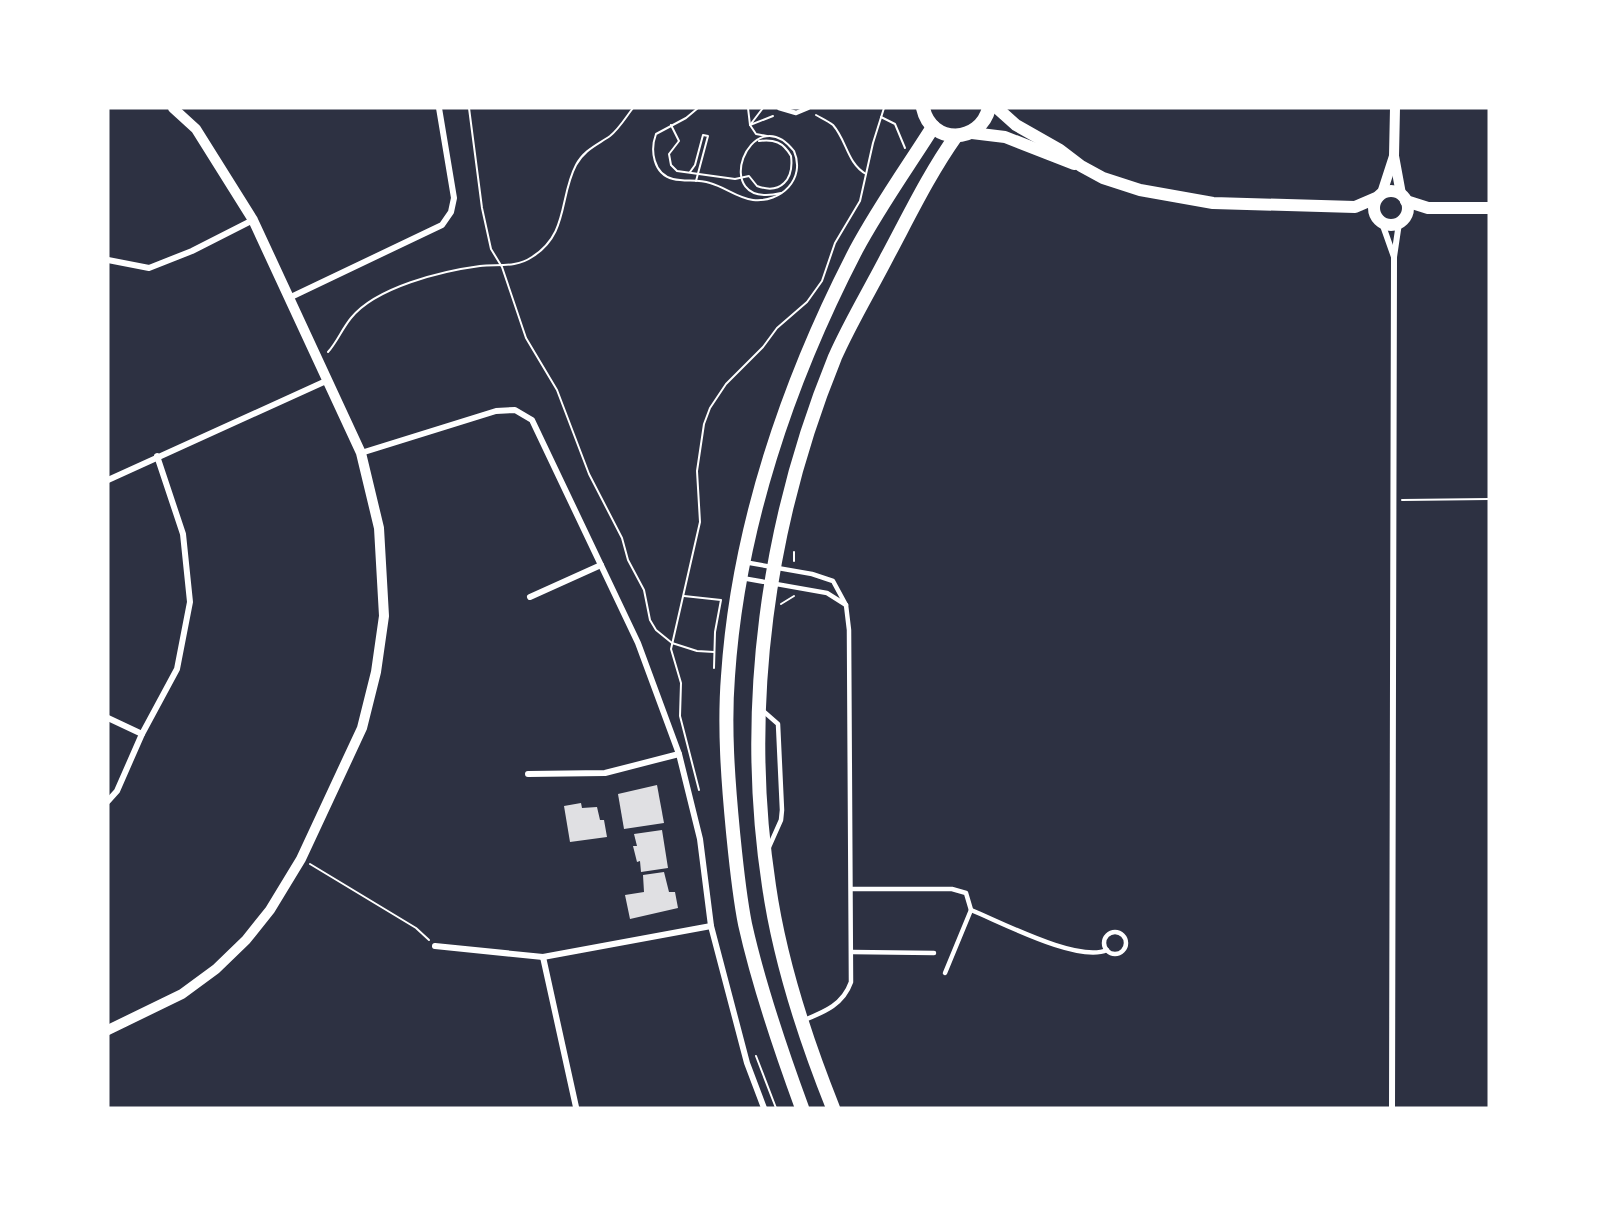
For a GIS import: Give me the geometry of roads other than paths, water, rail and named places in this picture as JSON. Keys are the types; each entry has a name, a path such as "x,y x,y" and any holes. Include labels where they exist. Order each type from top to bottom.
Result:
{"main road":[{"path":"923,108 933,127 945,134 956,136 972,133 1005,137 1055,159 1081,166"},
{"path":"972,133 986,119 989,108"},
{"path":"998,108 1016,125 1060,150 1081,166 1104,178 1140,190 1195,201 1355,207 1392,191 1428,208 1489,208"},
{"path":"802,1108 763,994 745,923 729,793 728,674 744,562 766,470 785,412 820,326 867,230 933,127"},
{"path":"833,1108 802,1021 769,887 760,792 762,650 774,567 789,493 810,425 836,355 935,167 956,136"},
{"path":"1379,196 1373,208 1380,221"},
{"path":"1402,220 1404,198"},
{"path":"1355,207 1380,221 1394,225 1428,208"}],"street":[{"path":"108,1030 148,1013 182,994 216,969 246,940 270,910 301,859 362,728 381,644 384,594 379,528 361,453 315,359 291,297 253,220 196,129 173,108"},
{"path":"291,297 442,225 451,212 454,198 439,108"},
{"path":"1395,108 1394,156 1404,198"},
{"path":"1379,196 1394,156"},
{"path":"108,260 149,268 192,251 253,220"},
{"path":"1392,1108 1394,258 1402,220"},
{"path":"1380,221 1394,258"},
{"path":"108,480 327,381"},
{"path":"361,453 496,411 508,409 521,412 532,420 639,643 680,753 698,829 711,926 747,1063 764,1108"},
{"path":"108,801 117,790 142,734 177,669 190,602 183,534 157,456"},
{"path":"530,597 601,565"},
{"path":"108,718 142,734"},
{"path":"528,774 605,773 680,753"},
{"path":"435,946 543,957 711,926"},
{"path":"543,957 576,1107"}],"lane":[{"path":"779,108 796,114 808,108"},
{"path":"744,562 833,581 846,605 849,630 851,982 847,995 826,1011 802,1021"},
{"path":"741,578 827,593 846,605"},
{"path":"760,709 778,724 781,820 766,855"},
{"path":"852,889 961,890 970,900 971,910 945,973"},
{"path":"971,910 1076,951 1101,952 1107,950 1117,953 1123,950 1126,943 1124,937 1118,932 1108,934 1104,943 1107,950"},
{"path":"852,952 934,953"}]}
